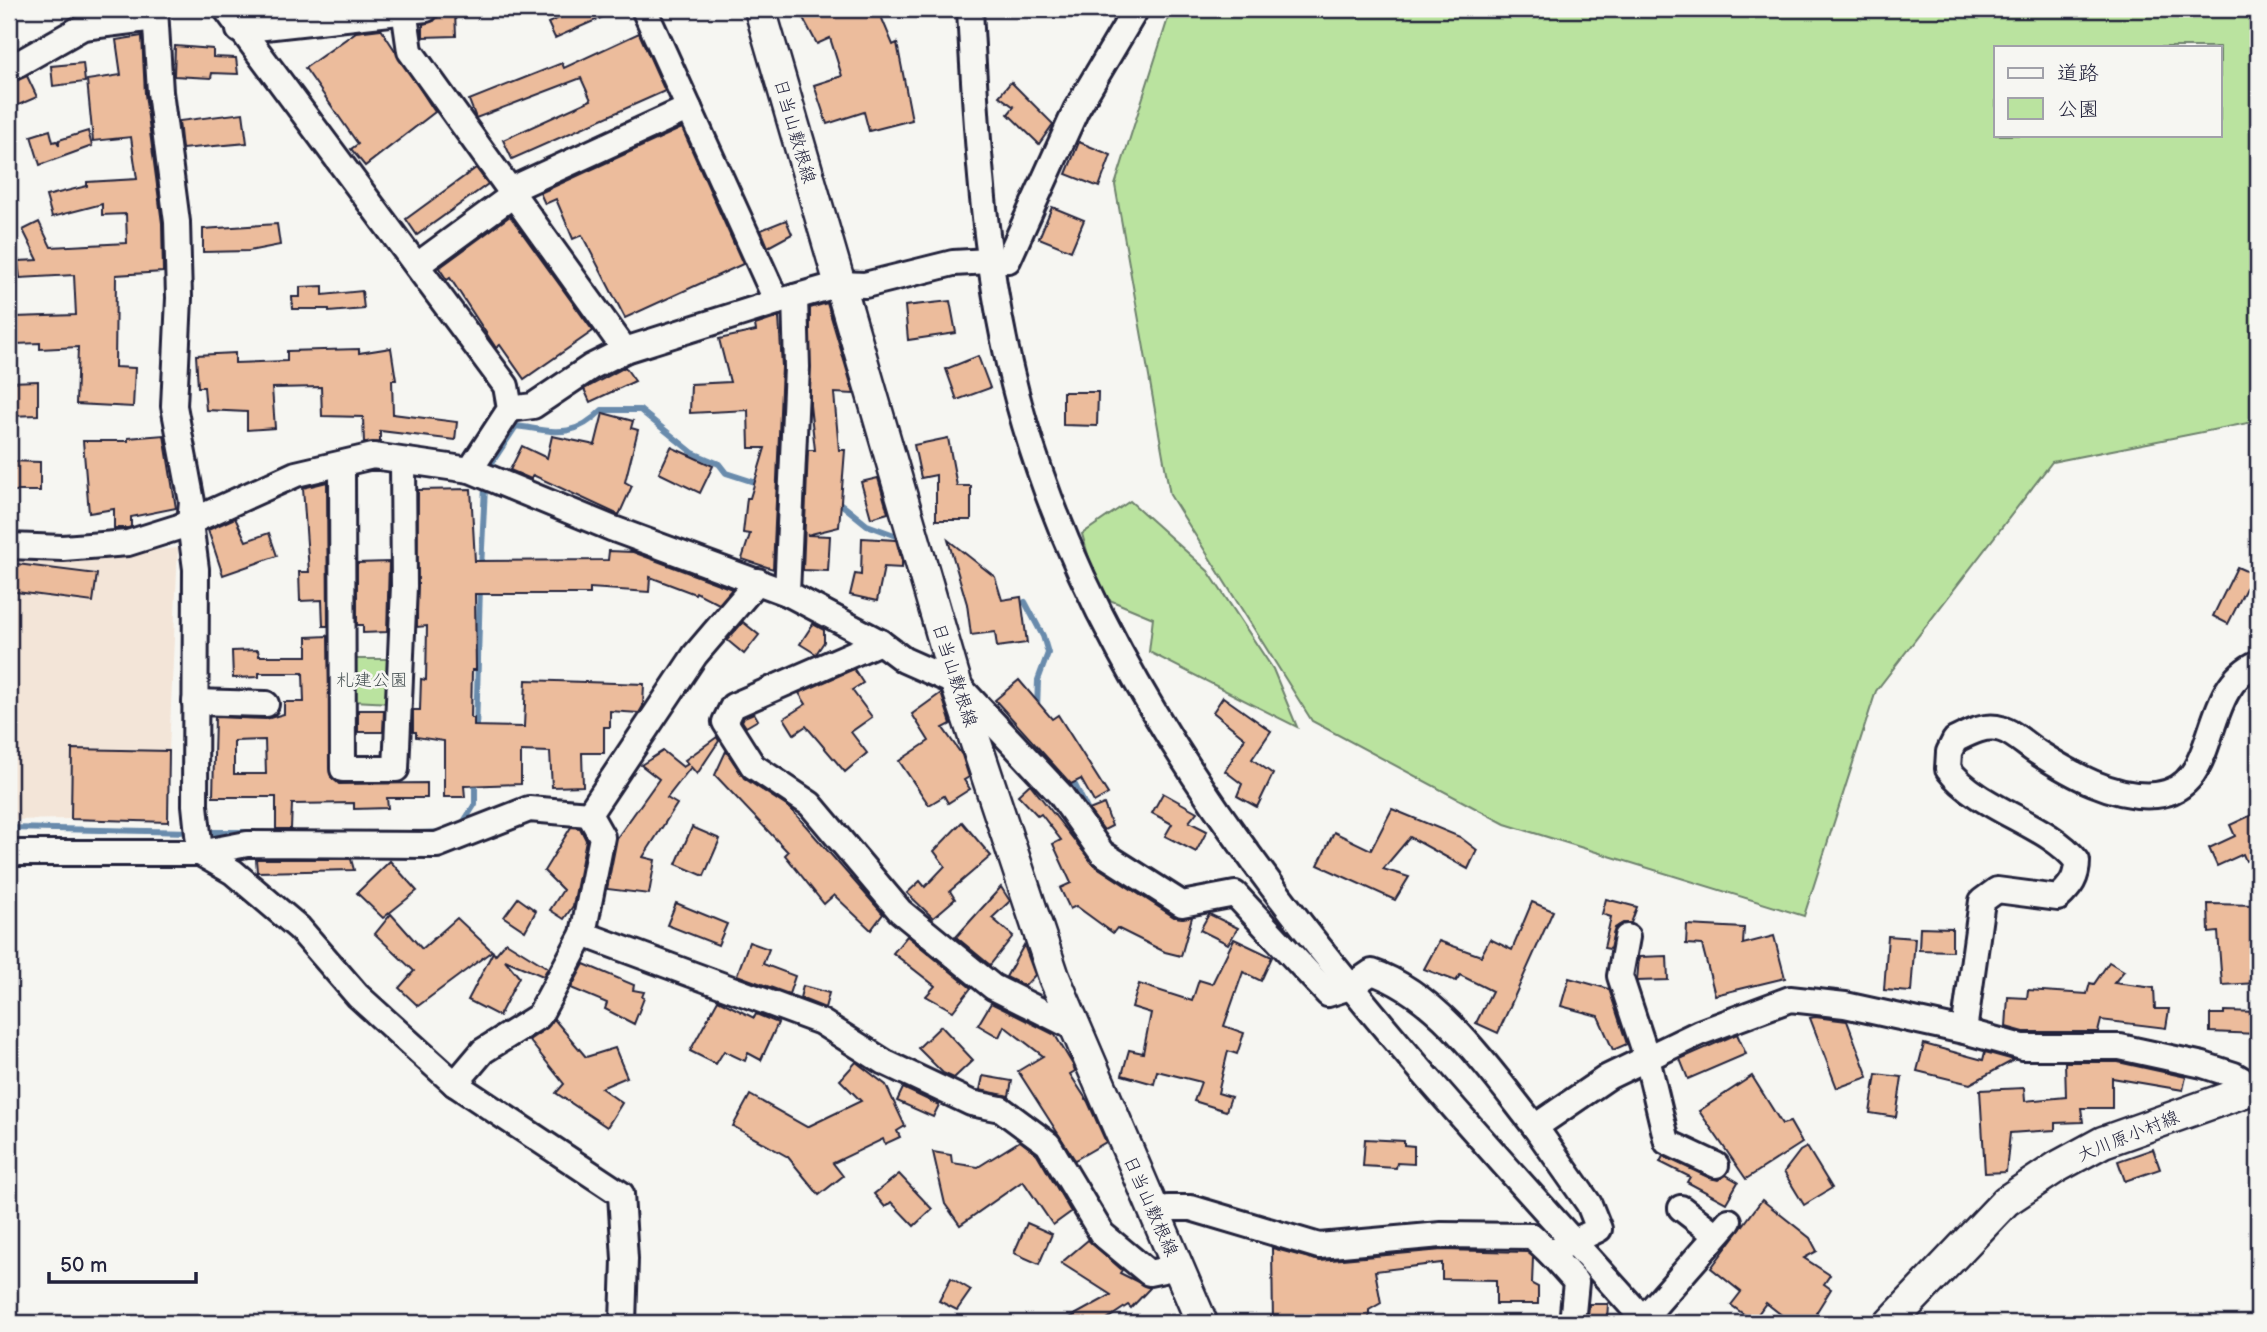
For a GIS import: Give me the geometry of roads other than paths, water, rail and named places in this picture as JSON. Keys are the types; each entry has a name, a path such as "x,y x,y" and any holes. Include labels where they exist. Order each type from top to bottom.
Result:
{"main road":[{"name":"日当山敷根線","path":"760,9 956,683 1050,965 1202,1323"},
{"name":"大川原小村線","path":"1890,1323 2006,1201 2057,1167 2103,1142 2257,1088"}],"street":[{"path":"226,9 239,30 419,264 506,386 510,409 470,470"},
{"path":"643,9 786,299 797,366 787,593"},
{"path":"970,9 990,262 1024,424 1053,509 1092,595 1140,688 1217,810 1350,987 1645,1321 1723,1228 1681,1208"},
{"path":"510,409 533,405 590,367 625,350 786,299 840,284 865,285 953,263 1008,260 1076,110 1136,9"},
{"path":"239,30 411,10 410,51 625,350"},
{"path":"9,69 79,18 155,13 160,92 177,222 179,298 174,406 192,502 190,523 196,569 195,805 200,853"},
{"path":"419,264 511,192 690,108"},
{"path":"9,546 63,548 128,543 190,523 296,474 373,456 470,470 611,528 758,580 787,593 880,642 904,660 956,683 1060,794 1102,853 1182,904 1235,894 1328,994 1350,987 1372,972 1392,979 1423,1002 1474,1050 1535,1127 1589,1204 1599,1229 1550,1254"},
{"path":"342,465 343,769 396,769 404,586 403,461"},
{"path":"589,814 695,655 758,580"},
{"path":"880,642 733,706 725,722 753,766 810,804 901,911 993,987 1077,1029"},
{"path":"1964,1031 1982,901 1997,890 2058,898 2071,886 2077,874 2077,861 2060,843 2026,826 1957,781 1948,769 1949,752 1955,740 1988,727 2003,729 2057,765 2092,783 2122,791 2157,794 2181,786 2206,750 2227,687 2244,669 2258,663"},
{"path":"195,702 265,704"},
{"path":"9,853 200,853 247,844 436,845 528,809 589,814"},
{"path":"455,1084 483,1051 539,1016 583,934 602,838 589,814"},
{"path":"200,853 233,872 299,928 358,996 455,1084 621,1194 625,1259 623,1323"},
{"path":"583,934 821,1022 884,1062 971,1102 1001,1109 1048,1144 1102,1234 1149,1273 1178,1267"},
{"path":"1627,937 1620,976 1647,1058 1667,1142 1710,1155"},
{"path":"1535,1127 1608,1077 1699,1033 1790,999 1818,1000 1964,1031 2022,1047 2120,1047 2214,1068 2234,1074 2257,1088"},
{"path":"1155,1212 1168,1208 1191,1208 1319,1246 1441,1235 1532,1236 1576,1282 1572,1323"}],"waterway":[{"path":"487,470 516,426 552,431 572,430 591,420 602,410 640,410 693,453 719,464 726,473 760,484"},
{"path":"481,568 485,487"},
{"path":"836,500 867,525 897,536"},
{"path":"476,732 480,586"},
{"path":"1025,602 1043,636 1048,653 1038,680 1037,709"},
{"path":"1071,777 1087,809 1088,818"},
{"path":"461,826 475,804 475,778"},
{"path":"9,828 192,832"},
{"path":"203,832 252,832"},
{"path":"420,833 444,832"}],"park label":[{"name":"札建公園","path":"372,680"}]}
